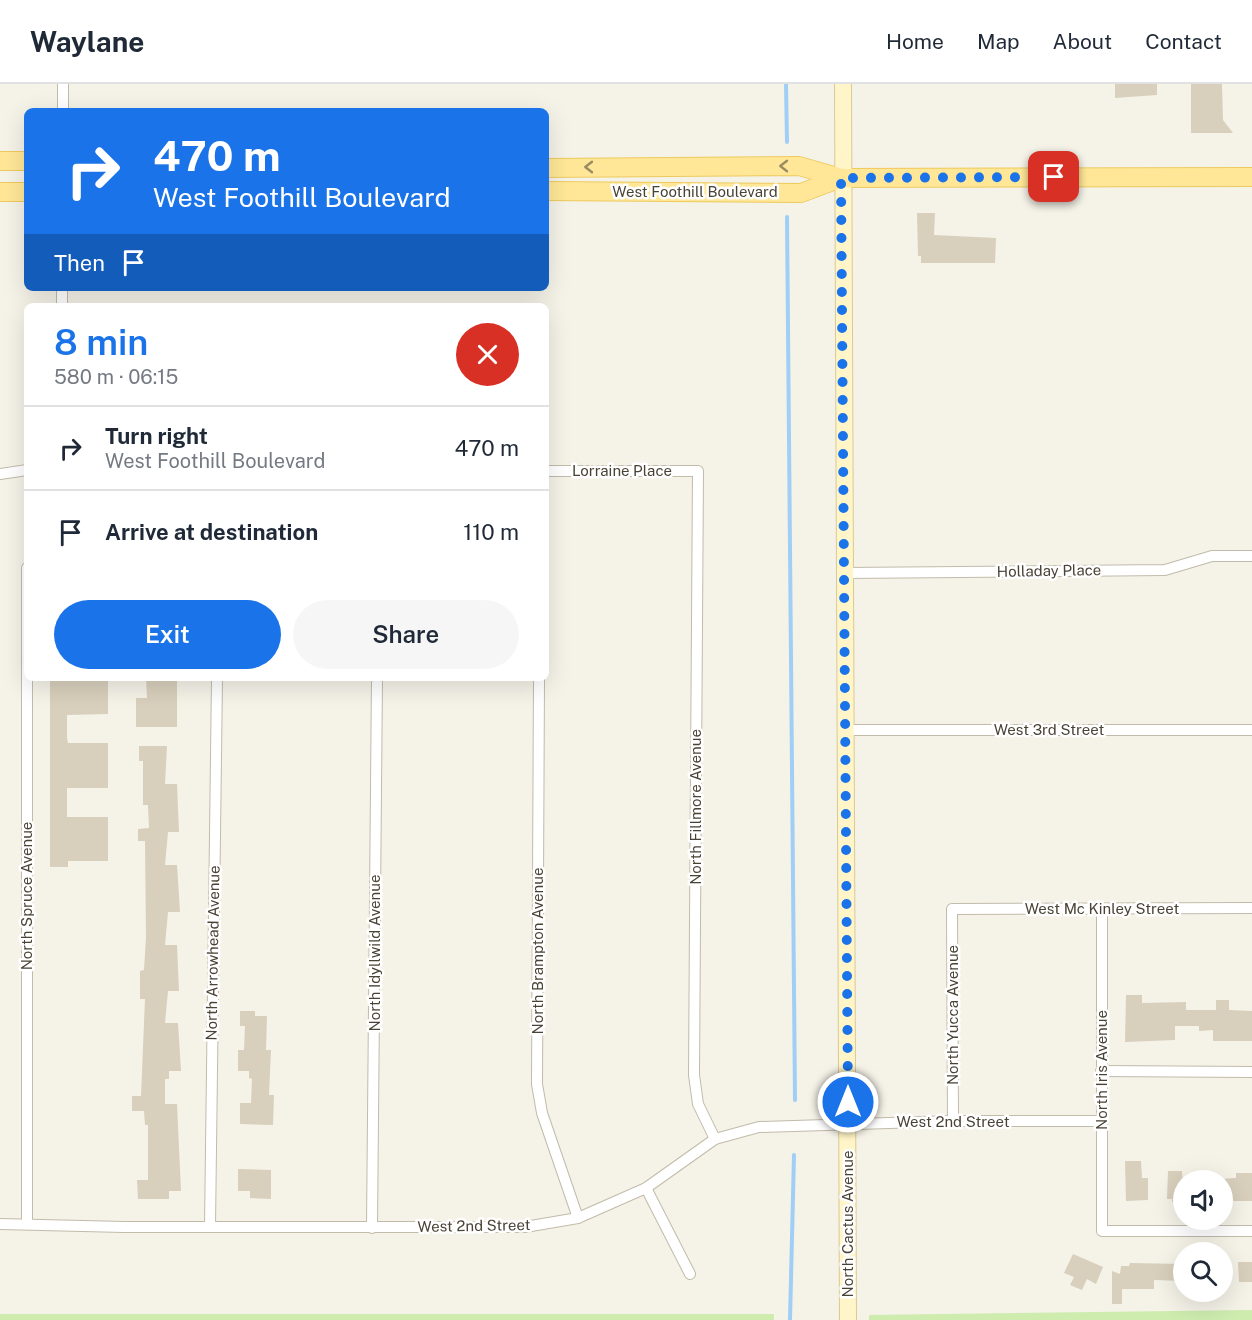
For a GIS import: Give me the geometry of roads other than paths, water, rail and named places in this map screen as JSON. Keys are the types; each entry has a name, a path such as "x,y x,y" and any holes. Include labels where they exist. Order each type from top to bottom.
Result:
{"main road":[{"name":"North Cactus Avenue","path":"843,84 841,178 848,1320"},
{"path":"0,161 24,161"},
{"name":"West Foothill Boulevard","path":"549,168 799,166 841,178 1252,177"},
{"name":"West Foothill Boulevard","path":"549,191 801,193 841,178"},
{"path":"0,192 24,192"}],"street":[{"path":"63,84 63,108"},
{"path":"0,474 24,470"},
{"name":"Lorraine Place","path":"549,471 698,471"},
{"name":"North Fillmore Avenue","path":"698,471 694,1076 698,1104 715,1139"},
{"name":"Holladay Place","path":"845,573 1165,570 1212,556 1252,556"},
{"name":"North Spruce Avenue","path":"27,681 27,1224"},
{"name":"North Arrowhead Avenue","path":"210,1227 217,681"},
{"name":"North Idyllwild Avenue","path":"372,1228 377,681"},
{"name":"North Brampton Avenue","path":"539,681 537,1084 542,1113 578,1218"},
{"name":"West 3rd Street","path":"846,730 1252,730"},
{"name":"West Mc Kinley Street","path":"952,909 1252,908"},
{"name":"North Yucca Avenue","path":"952,909 953,1121"},
{"name":"North Iris Avenue","path":"1102,909 1102,1231 1252,1231"},
{"path":"1101,1071 1252,1072"},
{"name":"West 2nd Street","path":"0,1224 372,1228 525,1227 578,1218 646,1188 715,1139 759,1127 953,1121 1103,1121"},
{"path":"646,1188 690,1274"}],"waterway":[{"path":"786,84 787,142"},
{"path":"787,217 795,1100"},
{"path":"790,1320 794,1155"}]}
